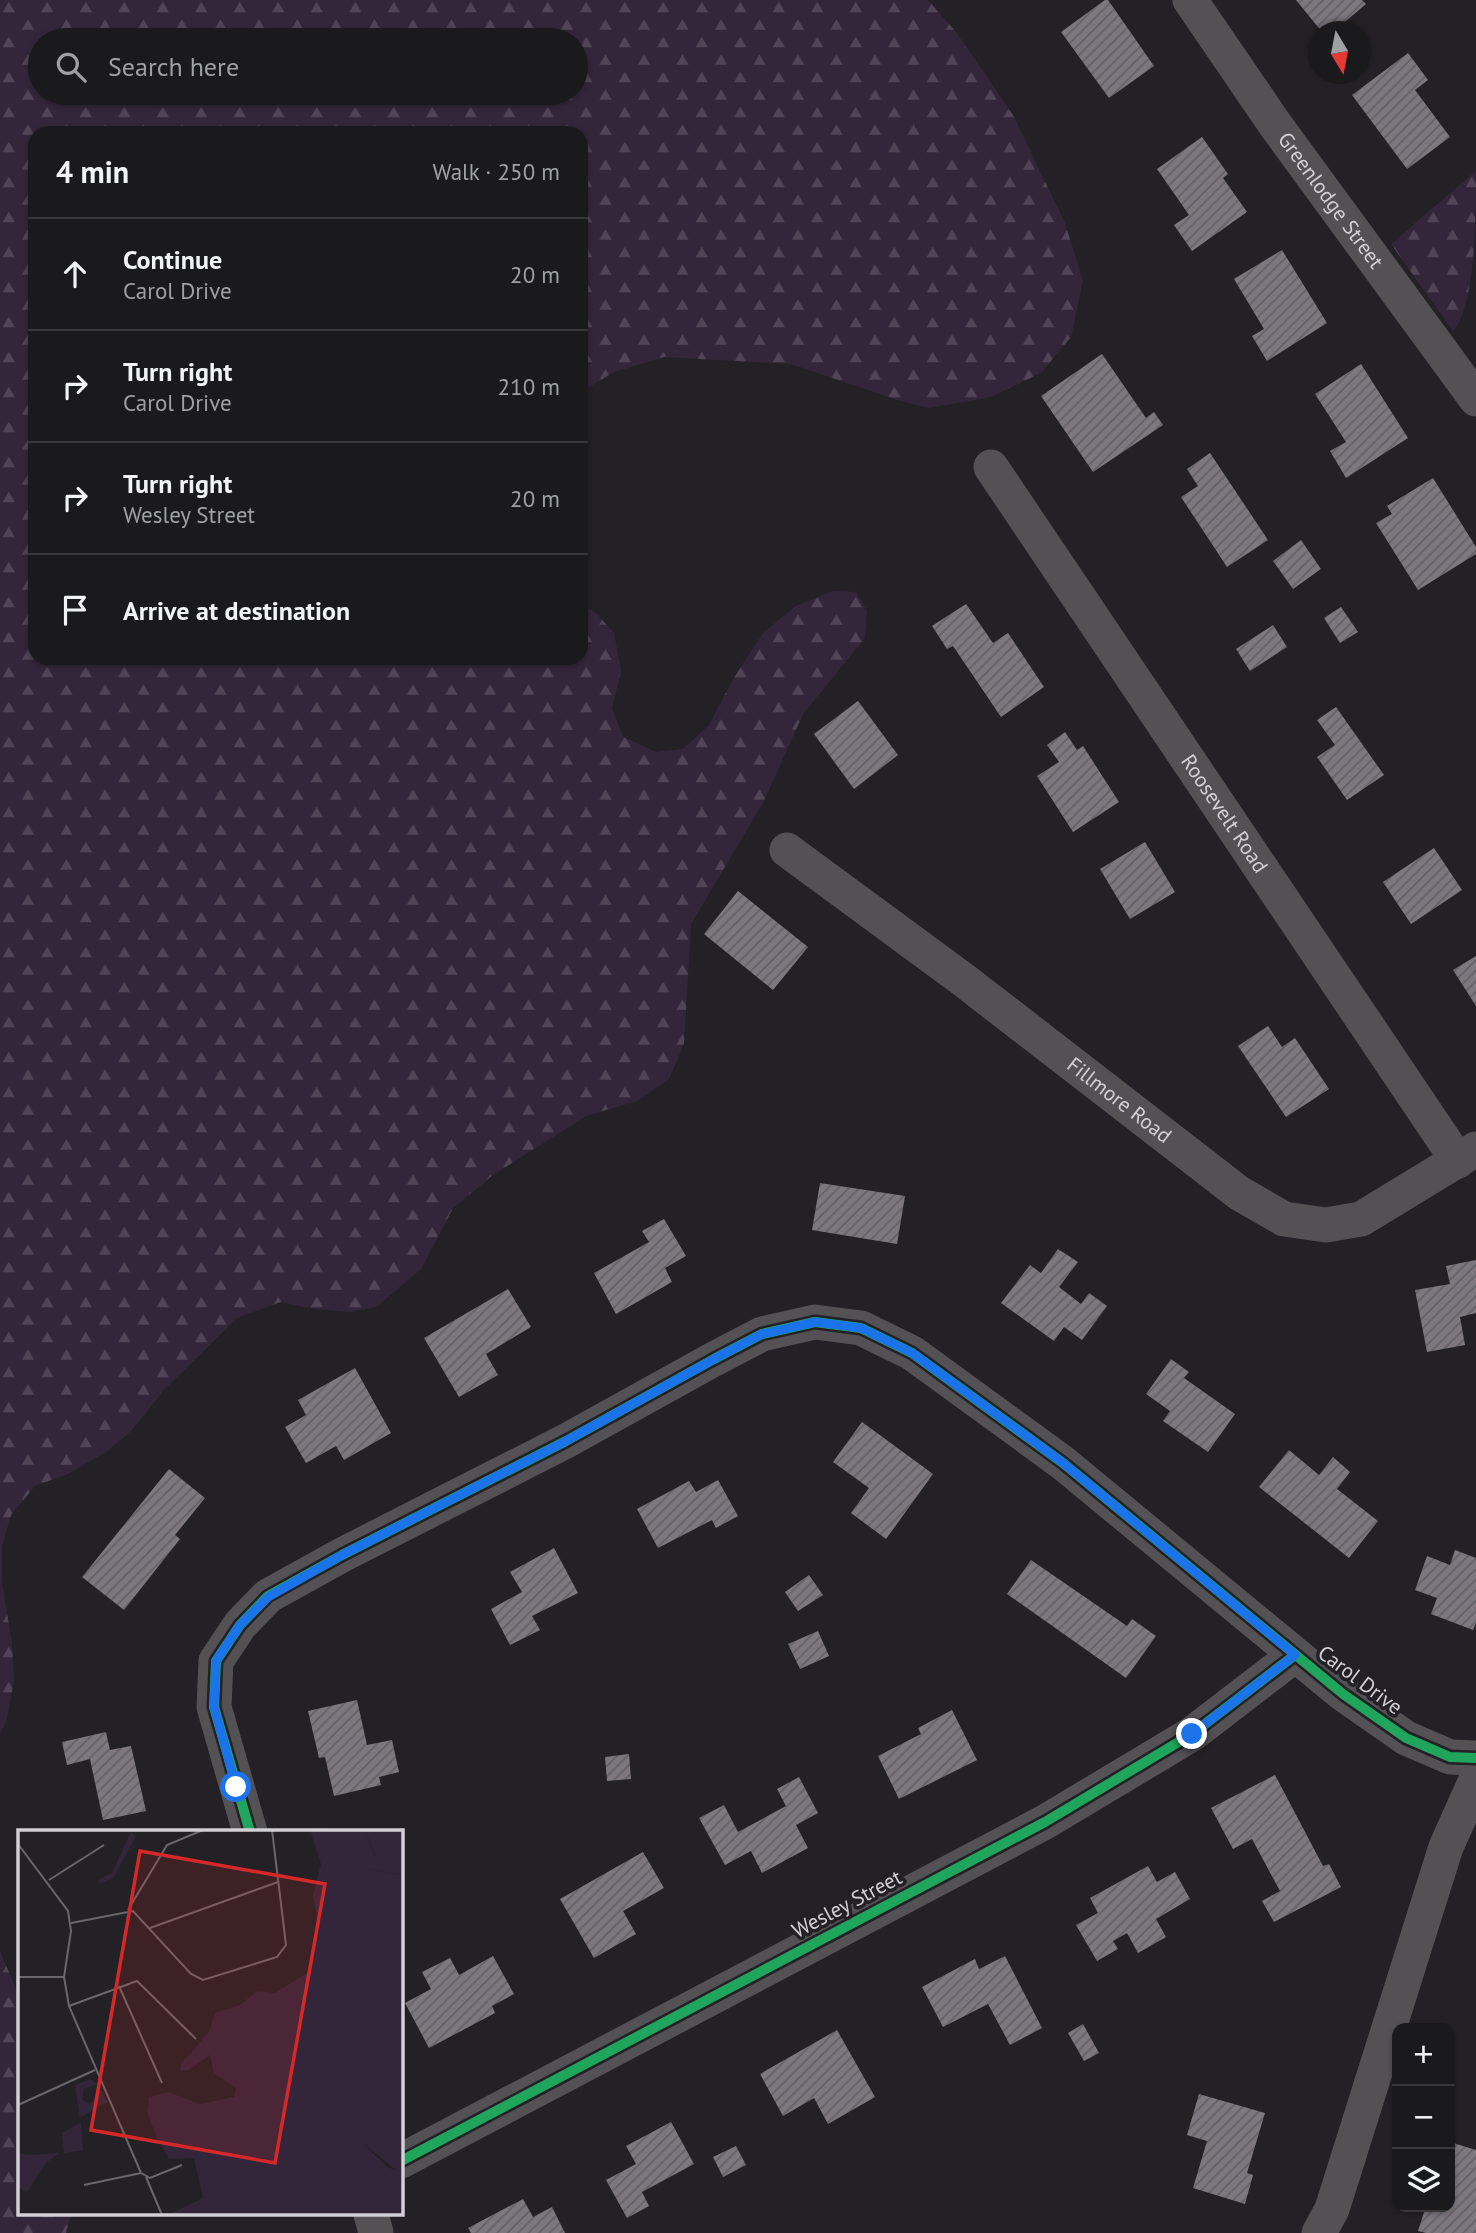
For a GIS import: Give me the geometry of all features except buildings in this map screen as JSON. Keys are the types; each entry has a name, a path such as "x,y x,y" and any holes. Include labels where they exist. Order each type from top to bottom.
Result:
{"street":[{"name":"Greenlodge Street","path":"1190,0 1274,123 1476,399"},
{"name":"Roosevelt Road","path":"991,467 1467,1155"},
{"name":"Fillmore Road","path":"787,850 965,981 1239,1193 1284,1219 1326,1225 1361,1219 1467,1155"},
{"name":"Carol Drive","path":"249,1830 214,1707 216,1661 240,1625 268,1597 342,1555 566,1441 726,1352 762,1334 815,1322 861,1328 912,1353 1063,1463 1343,1694 1406,1738 1450,1757 1476,1758"},
{"name":"Wesley Street","path":"402,2160 1045,1822 1192,1734 1295,1655"},
{"path":"1319,2233 1332,2209 1446,1847 1476,1780"},
{"path":"372,2216 376,2233"}],"green space":[{"path":"0,0 928,0 956,32 1013,115 1065,223 1083,281 1071,337 1041,373 991,397 929,408 791,364 664,357 614,372 588,388 588,126 28,126 28,665 588,665 588,608 614,633 621,671 612,708 623,737 656,752 683,749 709,725 733,679 763,633 796,606 833,591 856,592 867,611 865,638 803,714 764,801 691,924 684,1044 669,1079 637,1101 586,1116 493,1175 453,1208 421,1269 376,1307 350,1312 314,1309 281,1302 237,1318 164,1390 131,1431 106,1452 68,1474 35,1486 11,1515 2,1546 2,1583 12,1643 14,1681 7,1718 0,1734"},
{"path":"1476,171 1475,233 1470,280 1461,319 1453,331 1391,244"},
{"path":"0,1951 18,1994 18,2216 70,2216 66,2233 0,2233"}],"cycle path":[{"path":"249,1830 214,1707 216,1661 240,1625 268,1596 342,1555 566,1441 762,1334 815,1322 861,1328 912,1353 1063,1463 1343,1694 1406,1738 1450,1757 1476,1758"},
{"path":"402,2160 1045,1822 1192,1734 1295,1655"}],"route":[{"path":"236,1787 214,1707 216,1661 240,1625 268,1597 342,1555 566,1441 762,1334 815,1322 861,1328 912,1353 1063,1463 1295,1655 1192,1734"}]}
